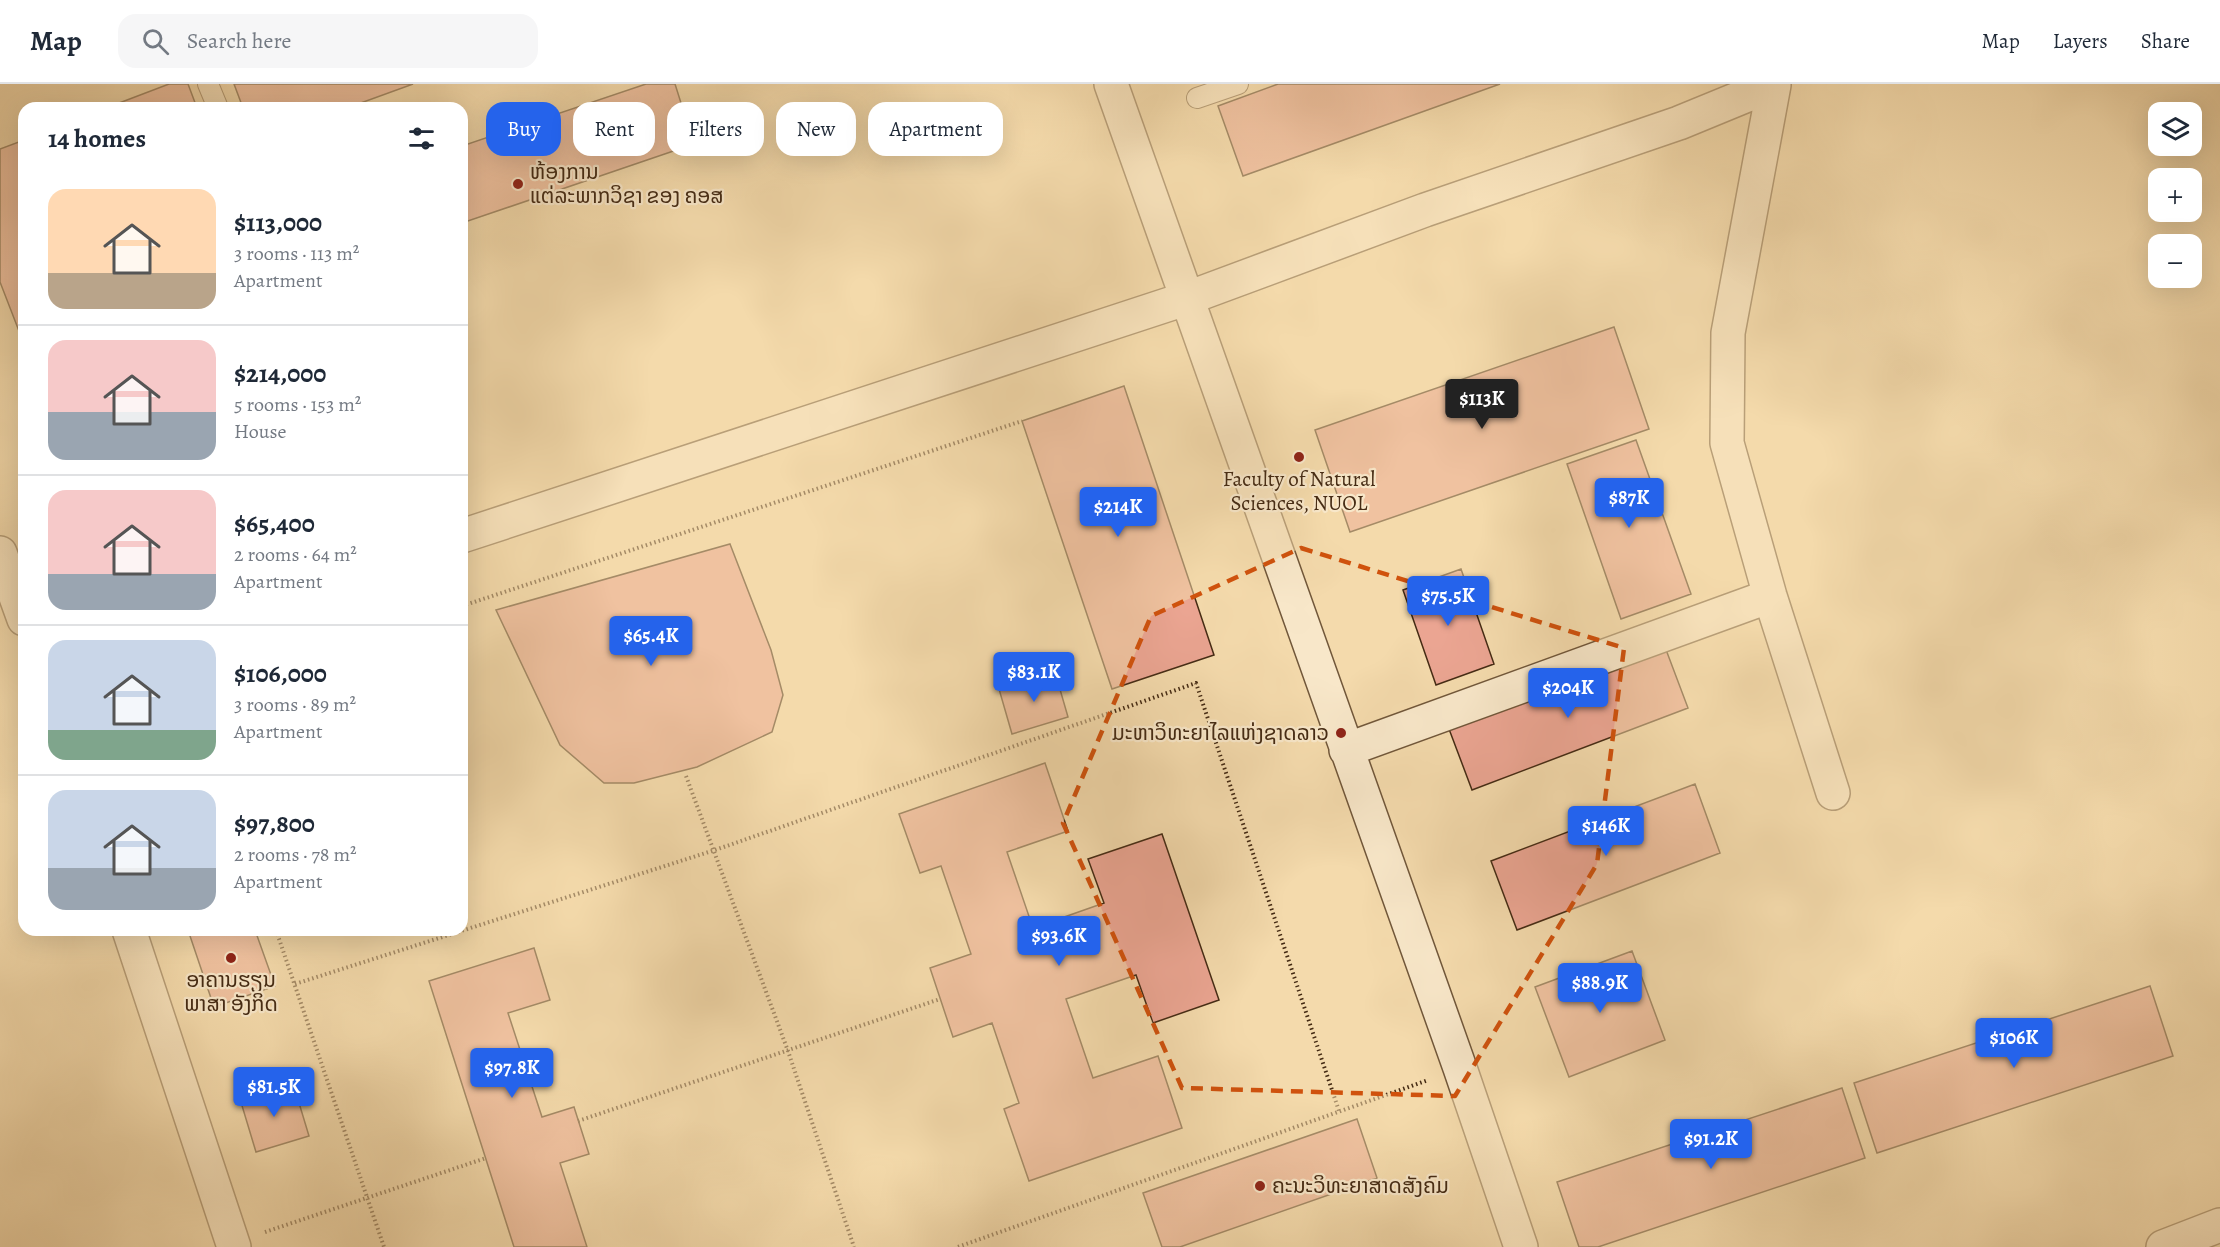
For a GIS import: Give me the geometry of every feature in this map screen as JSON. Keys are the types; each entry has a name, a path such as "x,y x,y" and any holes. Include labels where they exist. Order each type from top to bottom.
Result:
{"street":[{"path":"1111,84 1460,1068 1521,1247"},
{"path":"468,534 1188,298 1425,210 1680,123 1774,84"},
{"path":"1774,84 1728,333 1727,443 1770,596 1833,793"},
{"path":"0,553 18,602"},
{"path":"1346,750 1770,596"},
{"path":"131,936 233,1245"},
{"path":"2163,1247 2220,1225"}],"lane":[{"path":"208,84 216,102"},
{"path":"1197,98 1238,84"}],"path":[{"path":"468,604 1022,421"},
{"path":"468,929 715,850 1196,683 1339,1111"},
{"path":"686,776 788,1051 854,1247"},
{"path":"278,936 384,1247"},
{"path":"294,984 445,936"},
{"path":"578,1121 940,999"},
{"path":"958,1247 1460,1068"},
{"path":"233,1245 367,1197 486,1158"}],"highlighted area":[{"path":"1301,548 1624,648 1597,864 1455,1096 1182,1088 1063,823 1151,616"}],"building":[{"path":"169,84 188,84 195,102 122,102"},
{"path":"234,84 413,84 364,102 241,102"},
{"path":"646,84 675,84 681,102 667,102 667,153 468,221 468,144 486,138 486,156 561,156 561,113 573,109 573,156 655,156 655,102 593,102"},
{"path":"1278,84 1500,84 1243,176 1218,106"},
{"path":"18,142 18,328 0,282 0,149"},
{"path":"1614,327 1649,429 1350,532 1315,430"},
{"path":"1124,386 1214,655 1112,689 1022,421"},
{"path":"1636,440 1691,594 1621,619 1567,464"},
{"path":"730,544 771,650 783,695 772,732 697,767 634,783 604,783 560,745 496,610"},
{"path":"1461,569 1494,664 1436,685 1403,590"},
{"path":"1665,647 1688,708 1472,790 1449,729"},
{"path":"1055,672 1068,717 1012,734 999,689"},
{"path":"1045,763 1068,831 1007,852 1033,928 1104,903 1088,859 1162,834 1219,1000 1153,1023 1136,975 1066,999 1093,1078 1158,1056 1182,1128 1029,1181 1004,1109 1019,1103 992,1023 953,1037 930,968 971,954 941,866 920,873 899,814"},
{"path":"1695,784 1720,853 1517,930 1491,861"},
{"name":"ອາຄານຮຽນ ພາສາ ອັງກິດ","path":"190,936 257,936 275,986 214,1007"},
{"path":"534,948 550,1000 508,1013 542,1117 574,1107 589,1154 560,1163 587,1247 514,1247 429,981"},
{"path":"1632,951 1665,1040 1569,1077 1535,987"},
{"path":"2150,986 2173,1056 1877,1153 1854,1083"},
{"path":"293,1083 309,1136 256,1152 240,1099"},
{"path":"1842,1088 1865,1158 1598,1247 1579,1247 1557,1182"},
{"name":"ຄະນະວິທະຍາສາດສັງຄົມ","path":"1357,1119 1377,1178 1180,1247 1162,1247 1143,1193"}],"place":[{"name":"ຫ້ອງການ ແຕ່ລະພາກວິຊາ ຂອງ ຄອສ","path":"518,184"},
{"name":"Faculty of Natural Sciences, NUOL","path":"1299,457"},
{"name":"ມະຫາວິທະຍາໄລແຫ່ງຊາດລາວ","path":"1341,733"},
{"name":"ອາຄານຮຽນ ພາສາ ອັງກິດ","path":"231,958"},
{"name":"ຄະນະວິທະຍາສາດສັງຄົມ","path":"1260,1186"}]}
